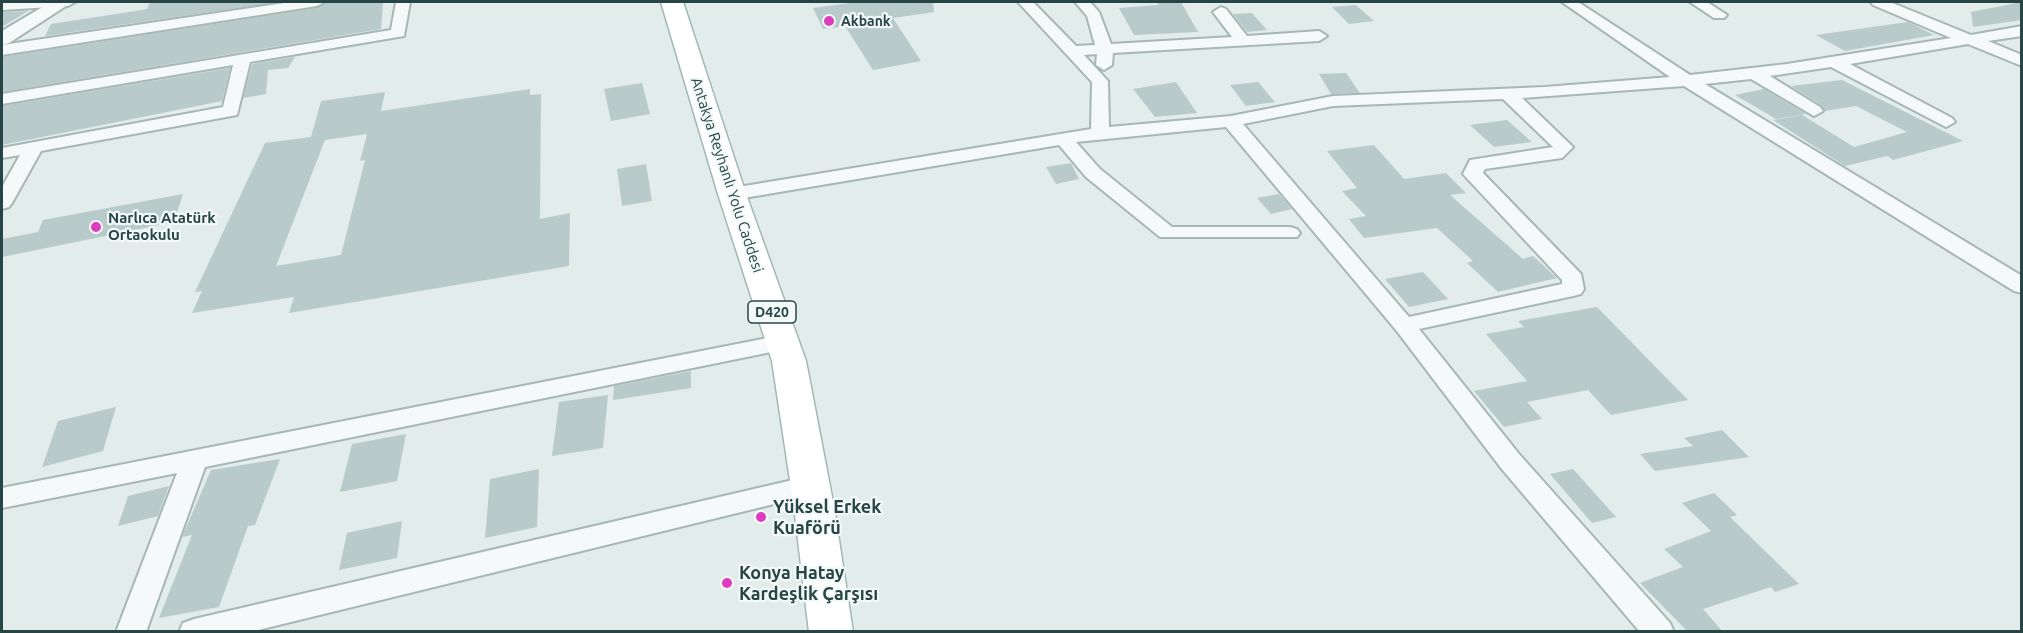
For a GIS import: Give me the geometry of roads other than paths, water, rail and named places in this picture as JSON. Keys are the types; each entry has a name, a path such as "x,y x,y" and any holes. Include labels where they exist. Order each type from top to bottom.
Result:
{"main road":[{"name":"Antakya Reyhanlı Yolu Caddesi","path":"672,2 732,194 789,361 831,632"}],"street":[{"path":"2,6 64,2"},
{"path":"2,39 64,2"},
{"path":"2,50 317,2"},
{"path":"2,99 398,33 403,2"},
{"path":"1025,2 1100,81"},
{"path":"1082,2 1094,15 1105,51 1104,68 1100,81 1100,134"},
{"path":"1569,2 1686,80 2022,286"},
{"path":"1697,2 1719,15"},
{"path":"1878,2 2022,61"},
{"path":"1221,12 1244,41"},
{"path":"732,194 1100,134 1231,121 1333,100 1646,86 1755,74 2022,31"},
{"path":"1070,51 1105,51 1319,36"},
{"path":"2,153 231,111 243,59"},
{"path":"1834,62 1946,122"},
{"path":"1755,74 1814,111"},
{"path":"1404,325 1573,289 1573,279 1473,174 1477,164 1555,154 1564,147 1507,93"},
{"path":"1231,121 1404,325 1510,461 1659,632"},
{"path":"1064,140 1093,173 1167,233 1290,233"},
{"path":"2,203 34,147"},
{"path":"2,498 783,343"},
{"path":"131,632 195,459"},
{"path":"194,632 810,486"}],"place":[{"name":"Akbank","path":"829,21"},
{"name":"Narlıca Atatürk Ortaokulu","path":"96,227"},
{"name":"Yüksel Erkek Kuaförü","path":"761,517"},
{"name":"Konya Hatay Kardeşlik Çarşısı","path":"727,583"}]}
